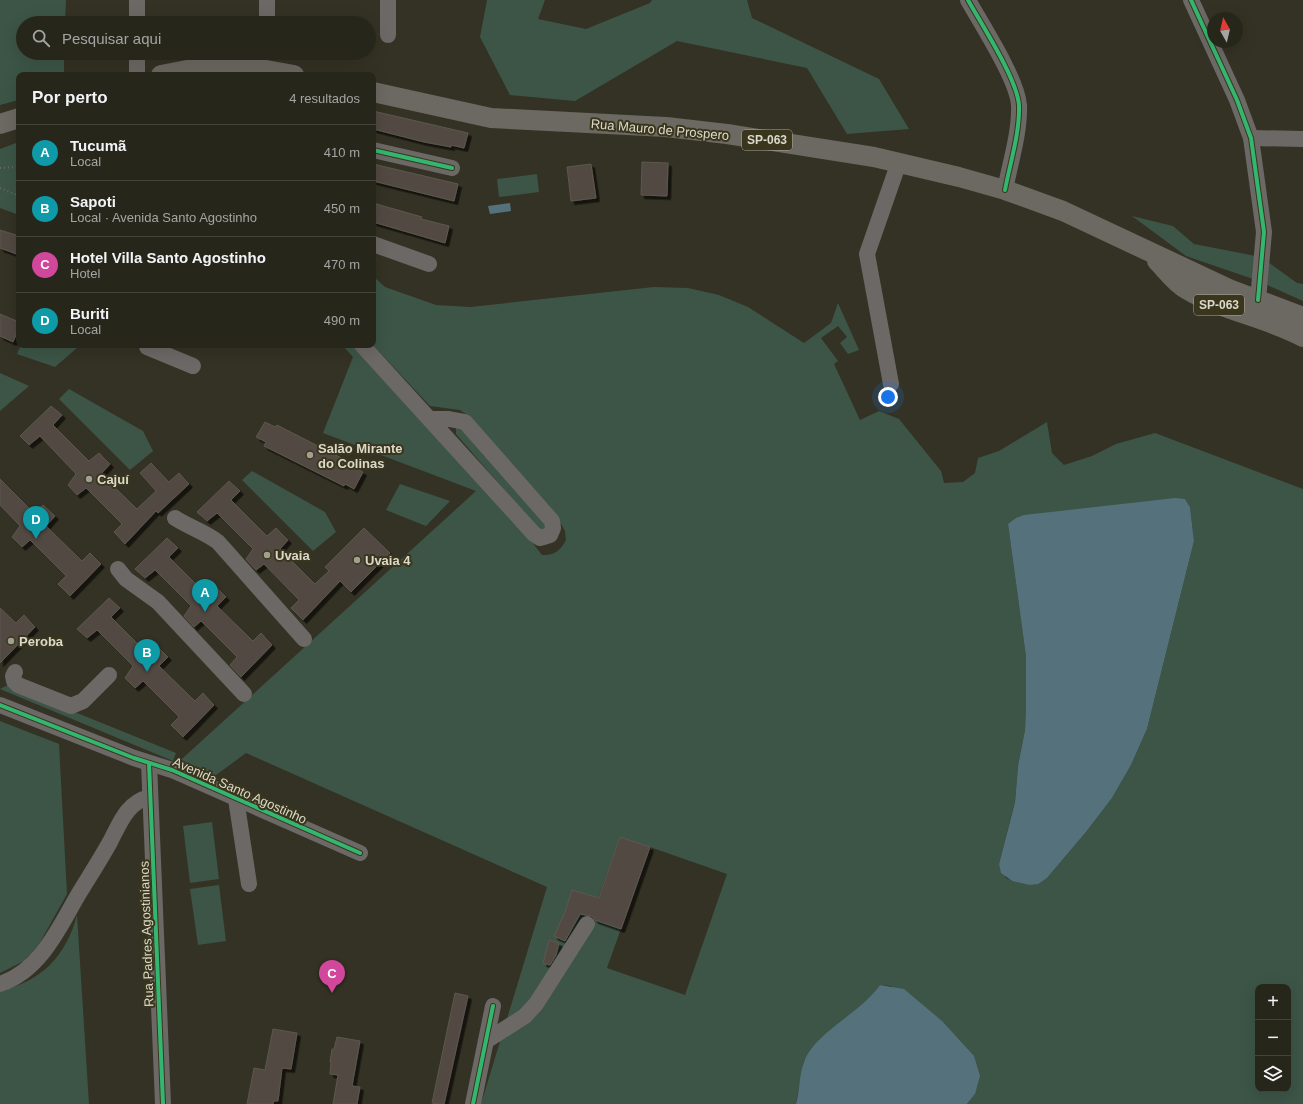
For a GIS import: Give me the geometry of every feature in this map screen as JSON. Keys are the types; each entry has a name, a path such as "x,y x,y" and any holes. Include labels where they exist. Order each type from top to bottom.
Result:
{"main road":[{"path":"177,72 187,70 240,70 260,72"},
{"name":"Rua Mauro de Prospero","path":"376,93 491,118 674,128 750,137 899,162 1004,190 1063,211 1147,252 1229,289 1303,317"},
{"path":"0,124 16,119"},
{"name":"Rua Mauro de Prospero","path":"1147,252 1184,289 1242,315 1281,327 1303,337"}],"street":[{"path":"137,0 137,16"},
{"path":"266,0 267,16"},
{"path":"388,0 388,36"},
{"path":"968,0 1007,71 1018,99 1018,125 1004,190"},
{"path":"1191,0 1237,100 1250,138 1264,232 1258,300"},
{"path":"137,60 137,72"},
{"path":"1250,138 1303,139"},
{"path":"376,151 452,168"},
{"path":"890,384 867,254 899,162"},
{"path":"376,245 429,264"},
{"path":"149,348 194,366"},
{"path":"365,348 534,534 544,538 550,535 553,528 552,521 465,422 449,418 431,419"},
{"path":"175,518 188,526 210,535 218,542 304,639"},
{"path":"118,569 126,579 158,602 244,694"},
{"path":"9,673 18,684 75,706 83,701 109,675"},
{"name":"Avenida Santo Agostinho","path":"0,705 149,763 172,770 360,853"},
{"name":"Rua Padres Agostinianos","path":"149,763 163,1104"},
{"path":"0,984 6,982 25,969 49,946 110,842 123,815 142,799 150,797"},
{"path":"236,799 250,884"},
{"path":"486,1041 526,1016 536,1004 587,924"},
{"path":"473,1104 493,1006"}],"path":[{"path":"0,168 16,167"},
{"path":"0,188 16,195"}],"green space":[{"path":"0,0 66,0 65,16 16,16 16,60 64,60 64,72 16,72 16,101 0,105"},
{"path":"487,0 545,0 538,19 586,29 650,3 652,0 747,0 752,18 879,79 909,129 847,134 807,68 677,41 575,101 510,95 480,37"},
{"path":"16,143 16,214 0,208 0,149"},
{"path":"537,174 539,192 499,197 497,179"},
{"path":"1132,216 1173,226 1194,244 1261,257 1297,283 1303,284 1303,301 1256,280 1186,256"},
{"path":"376,279 385,287 436,305 470,307 654,287 688,288 719,295 748,307 804,343 831,323 838,303 859,350 848,354 840,343 847,337 838,326 821,338 838,361 834,364 860,420 879,411 899,419 941,471 944,483 963,482 975,473 978,458 999,451 1047,422 1052,453 1064,465 1092,456 1116,444 1155,433 1303,489 1303,1104 967,1104 975,1094 891,986 880,985 873,996 859,1009 840,1022 804,1061 796,1104 481,1104 547,887 246,753 208,781 173,767 476,491 323,433 353,357 345,348 360,348 488,485 542,555 557,552 562,547 566,540 565,531 561,524 467,415 460,410 430,406 376,348","holes":["1185,499 1190,507 1194,541 1147,729 1131,765 1112,798 1086,832 1047,878 1029,885 1012,881 1006,878 999,864 1015,801 1018,766 1025,730 1026,657 1008,524","620,837 727,874 685,995 607,968 632,898 621,928 591,918"]},
{"path":"20,348 77,348 55,367 17,354"},
{"path":"0,373 29,386 0,411"},
{"path":"69,389 143,431 153,451 130,470 59,399"},
{"path":"460,427 545,523 545,527 542,530 538,529 456,434 456,428"},
{"path":"252,471 325,512 336,532 313,551 242,480"},
{"path":"400,484 450,501 426,526 386,510"},
{"path":"8,685 176,753 173,761 0,689"},
{"path":"0,721 59,744 67,894 38,946 24,961 0,973"},
{"path":"212,822 219,879 190,883 183,826"},
{"path":"219,885 226,941 198,945 190,889"},
{"path":"77,915 89,1104 0,1104 0,991 15,987 28,981 50,965 66,943"}],"water":[{"path":"510,203 511,211 490,214 488,206"},
{"path":"1175,498 1185,499 1190,507 1194,541 1147,729 1131,765 1112,798 1086,832 1047,878 1038,884 1029,885 1012,881 1001,873 999,864 1015,802 1018,766 1025,730 1026,657 1008,524 1016,518 1024,515"},
{"path":"880,985 904,989 942,1021 974,1056 980,1076 975,1094 967,1104 796,1104 802,1067 810,1051 828,1032 862,1005"}],"building":[{"path":"376,112 468,133 464,148 424,142 376,130"},
{"path":"642,162 668,163 667,196 641,195"},
{"path":"591,164 596,198 571,201 567,167"},
{"path":"376,165 458,184 454,201 376,182"},
{"path":"376,204 422,217 421,219 449,226 445,243 376,223"},
{"path":"0,230 16,235 16,254 0,248"},
{"path":"0,314 16,321 16,335 13,342 0,336"},
{"name":"Cajuí","path":"51,406 62,415 53,425 89,461 99,453 110,464 101,474 137,509 156,491 140,473 151,463 169,482 179,473 189,484 158,513 156,511 125,544 114,532 122,524 86,488 77,495 68,485 76,474 40,436 29,445 20,436"},
{"name":"Salão Mirante do Colinas","path":"265,422 275,427 277,425 355,465 354,467 363,472 354,489 345,484 344,486 264,446 266,442 256,437"},
{"path":"0,479 34,513 43,505 55,516 46,526 82,561 90,553 101,564 70,596 58,584 66,576 30,540 22,547 12,537 20,526 0,505"},
{"name":"Uvaia","path":"229,481 240,491 231,500 267,536 276,528 288,540 280,549 315,584 329,571 325,567 364,528 390,553 351,592 340,581 303,620 291,608 299,600 264,564 256,570 246,559 253,549 217,513 207,521 197,512"},
{"path":"167,538 178,548 169,557 205,593 214,585 226,597 217,606 253,641 261,633 272,645 241,677 230,665 237,657 201,621 194,627 184,616 191,606 155,570 145,578 135,569"},
{"path":"109,598 120,608 111,617 147,653 156,645 168,657 159,666 195,701 203,693 214,705 183,737 171,725 179,717 143,681 135,688 125,678 133,666 97,630 87,638 77,629"},
{"name":"Peroba","path":"0,608 16,623 24,615 35,627 0,663"},
{"path":"620,837 650,847 621,929 595,920 592,916 580,914 565,941 554,936 565,912 572,890 599,898"},
{"path":"549,940 559,943 556,955 550,965 543,963"},
{"path":"455,993 468,996 444,1104 432,1103"},
{"path":"273,1029 297,1033 291,1069 282,1068 278,1101 274,1101 273,1104 247,1104 254,1068 265,1070"},
{"path":"337,1037 360,1041 352,1086 360,1087 357,1104 333,1104 338,1075 330,1074 330,1062 332,1049 334,1049"}],"cycle path":[{"path":"968,0 1006,67 1017,94 1019,105 1018,126 1005,190"},
{"path":"1191,0 1237,100 1251,138 1264,232 1258,300"},
{"path":"376,151 452,168"},
{"path":"0,705 134,758 172,770 360,853"},
{"path":"149,763 163,1104"},
{"path":"473,1104 493,1006"}],"place":[{"name":"Salão Mirante do Colinas","path":"310,455"},
{"name":"Cajuí","path":"89,479"},
{"name":"Buriti","path":"36,539"},
{"name":"Uvaia","path":"267,555"},
{"name":"Uvaia 4","path":"357,560"},
{"name":"Tucumã","path":"205,612"},
{"name":"Peroba","path":"11,641"},
{"name":"Sapoti","path":"147,672"},
{"name":"Hotel Villa Santo Agostinho","path":"332,993"}]}
